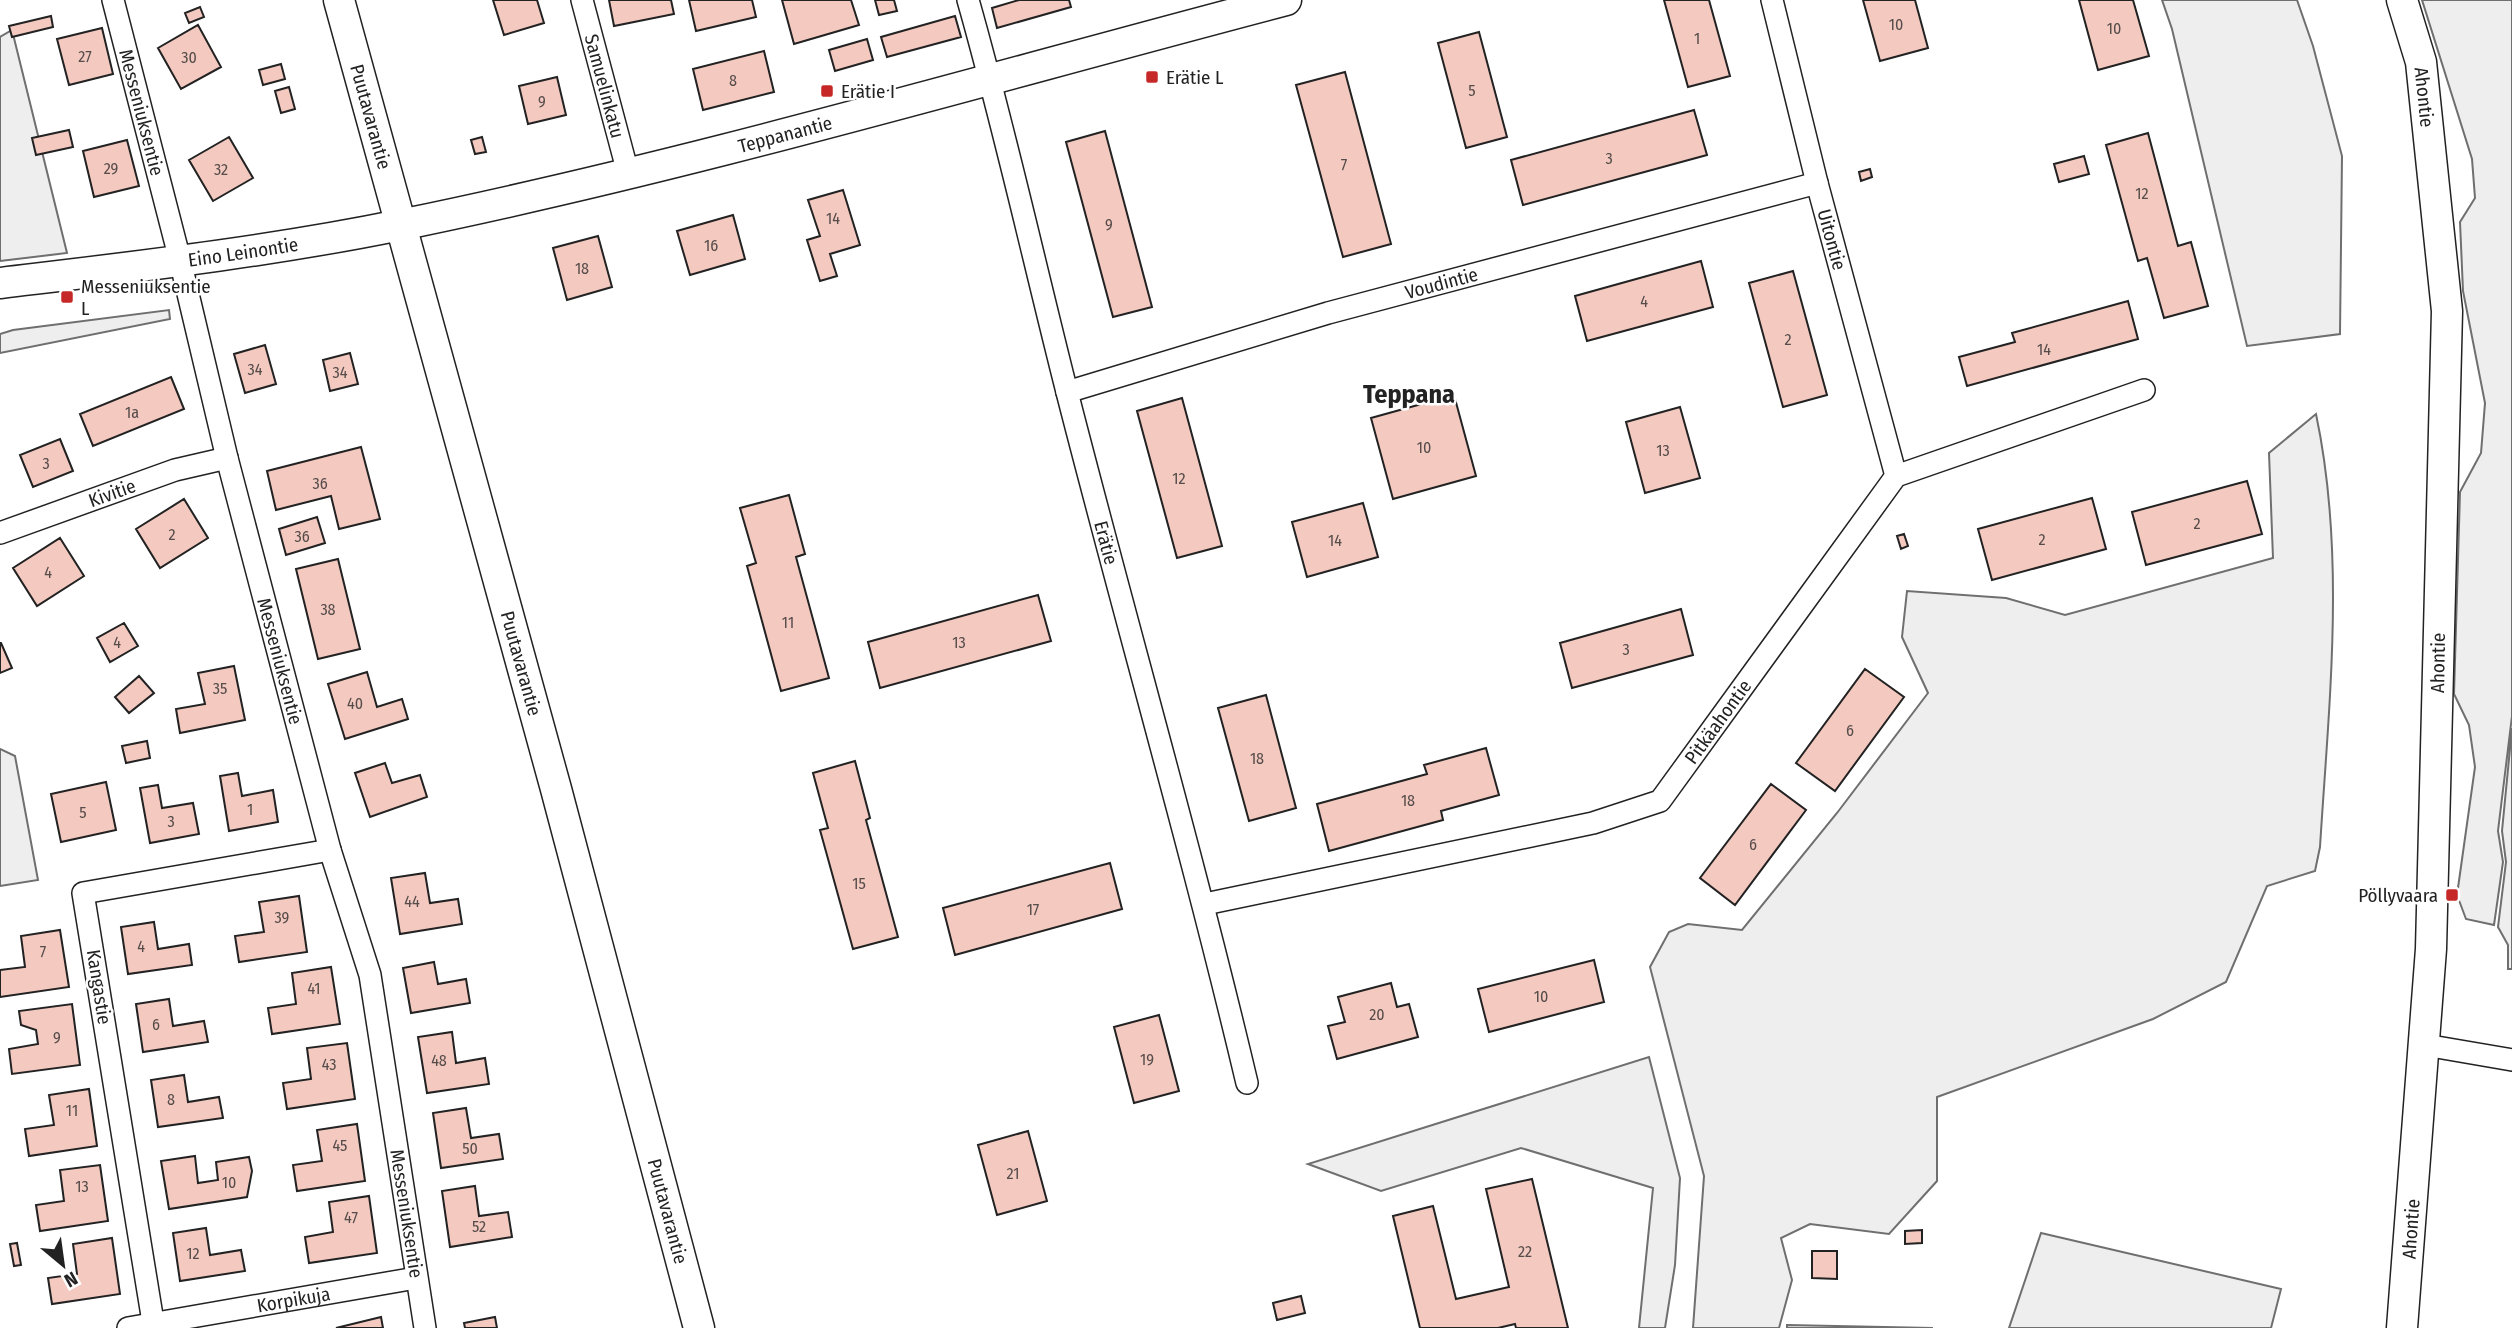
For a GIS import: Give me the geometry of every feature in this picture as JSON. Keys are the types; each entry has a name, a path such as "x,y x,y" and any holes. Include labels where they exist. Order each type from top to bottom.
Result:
{"street":[{"name":"Messeniuksentie","path":"113,0 180,260 227,458 330,850 370,975 425,1328"},
{"name":"Puutavarantie","path":"340,0 699,1328"},
{"name":"Samuelinkatu","path":"582,0 628,173"},
{"name":"Erätie","path":"968,0 990,78 1067,392 1205,904 1247,1083"},
{"name":"Teppanantie","path":"401,225 628,173 1286,0"},
{"name":"Uitontie","path":"1772,0 1817,183 1896,476"},
{"name":"Ahontie","path":"2402,0 2421,61 2447,311 2431,949 2402,1328"},
{"name":"Voudintie","path":"1067,392 1328,313 1817,183"},
{"name":"Eino Leinontie","path":"0,284 324,240 401,225"},
{"path":"1896,476 2144,390"},
{"name":"Kivitie","path":"0,533 175,470 227,458"},
{"name":"Pitkäahontie","path":"1205,904 1592,823 1660,801 1896,476"},
{"name":"Kangastie","path":"153,1326 83,892 330,850"},
{"path":"2425,1045 2512,1060"},
{"name":"Korpikuja","path":"128,1328 153,1326 416,1278"}],"shaded area":[{"path":"2162,0 2297,0 2313,46 2342,156 2340,334 2247,346 2172,29"},
{"path":"2422,0 2512,0 2512,716 2498,831 2503,862 2494,925 2466,919 2457,895 2475,767 2469,725 2454,694 2460,492 2481,453 2485,403 2463,291 2460,222 2475,198 2472,159"},
{"path":"12,30 67,253 0,261 0,37"},
{"path":"169,310 170,319 0,353 0,334 13,330"},
{"path":"2316,414 2331,521 2333,629 2320,847 2315,871 2267,886 2226,982 2153,1019 1937,1097 1937,1181 1889,1234 1810,1224 1781,1238 1792,1280 1779,1328 1693,1328 1704,1176 1650,967 1669,932 1688,924 1742,930 1837,813 1928,693 1902,637 1907,591 2006,598 2065,615 2273,558 2269,453"},
{"path":"2512,728 2512,969 2508,969 2508,945 2498,927 2506,862 2502,831"},
{"path":"0,749 15,756 38,880 0,886"},
{"path":"1649,1057 1680,1178 1675,1265 1665,1328 1639,1328 1653,1188 1521,1148 1381,1191 1308,1164"},
{"path":"2041,1233 2281,1289 2271,1328 2009,1328"},
{"path":"1787,1325 1933,1328 1787,1328"}],"building":[{"path":"493,0 537,0 544,23 504,35"},
{"path":"609,0 671,0 674,14 614,26"},
{"path":"689,0 752,0 756,17 696,31"},
{"path":"782,0 851,0 859,25 794,44"},
{"path":"875,0 894,0 897,11 879,15"},
{"path":"1019,0 1069,0 1071,7 997,28 992,8"},
{"path":"1664,0 1709,0 1730,76 1688,87"},
{"path":"1863,0 1915,0 1928,48 1880,61"},
{"path":"2079,0 2133,0 2149,56 2098,70"},
{"path":"200,7 204,17 189,23 185,13"},
{"path":"51,16 53,27 12,37 9,26"},
{"path":"955,16 961,37 887,57 881,37"},
{"path":"198,25 221,67 181,89 158,48"},
{"path":"102,28 113,74 69,85 57,39"},
{"path":"1479,32 1507,137 1466,148 1438,43"},
{"path":"867,39 873,60 835,71 829,50"},
{"path":"764,51 774,92 703,110 693,69"},
{"path":"281,64 285,79 263,85 259,70"},
{"path":"1345,72 1391,244 1343,257 1296,85"},
{"path":"557,77 566,115 528,124 519,86"},
{"path":"289,87 295,109 281,113 275,91"},
{"path":"1694,110 1707,155 1523,205 1511,160"},
{"path":"69,130 73,147 36,155 32,138"},
{"path":"1105,131 1152,307 1113,317 1066,142"},
{"path":"2148,133 2178,246 2191,242 2208,306 2164,318 2147,258 2138,261 2106,145"},
{"path":"229,137 253,178 213,201 189,160"},
{"path":"482,137 486,152 475,154 471,140"},
{"path":"127,140 139,186 94,197 83,151"},
{"path":"2084,156 2089,174 2059,182 2054,164"},
{"path":"1870,169 1872,177 1861,181 1859,172"},
{"path":"843,190 860,245 830,254 837,276 820,281 807,240 820,236 808,200"},
{"path":"733,215 745,259 690,275 677,231"},
{"path":"598,236 612,287 567,300 553,248"},
{"path":"1701,261 1713,307 1587,341 1575,296"},
{"path":"1793,271 1827,395 1783,407 1749,283"},
{"path":"2128,301 2138,339 1967,386 1959,357 2015,342 2012,333"},
{"path":"265,345 276,384 245,393 234,354"},
{"path":"350,353 358,384 330,391 323,360"},
{"path":"171,377 184,409 93,446 80,414"},
{"path":"1454,395 1476,476 1393,499 1371,418"},
{"path":"1182,398 1222,546 1177,558 1137,411"},
{"path":"1680,407 1700,478 1645,493 1626,422"},
{"path":"60,439 73,471 33,487 20,455"},
{"path":"361,447 380,519 339,529 331,496 276,510 267,471"},
{"path":"2247,481 2262,534 2146,565 2132,512"},
{"path":"789,495 805,554 796,557 829,678 781,691 747,566 756,563 740,508"},
{"path":"2092,498 2106,549 1992,580 1978,529"},
{"path":"184,499 208,538 160,568 136,529"},
{"path":"1363,503 1378,557 1307,577 1292,522"},
{"path":"317,517 325,543 286,555 279,529"},
{"path":"1904,534 1908,546 1901,549 1897,536"},
{"path":"60,538 84,576 37,606 13,568"},
{"path":"338,559 360,649 318,659 296,569"},
{"path":"1038,595 1051,641 880,688 868,642"},
{"path":"1681,609 1693,655 1572,688 1560,643"},
{"path":"124,623 138,646 110,662 97,638"},
{"path":"0,643 12,668 0,673"},
{"path":"234,666 245,720 180,733 176,709 205,704 198,673"},
{"path":"1865,669 1904,697 1835,791 1796,763"},
{"path":"367,672 377,707 402,699 408,719 345,739 328,684"},
{"path":"139,676 154,693 129,713 115,697"},
{"path":"1266,695 1296,808 1249,821 1218,708"},
{"path":"147,741 150,758 126,763 122,746"},
{"path":"1486,748 1499,795 1441,811 1443,820 1329,851 1317,804 1427,774 1424,765"},
{"path":"855,761 870,818 866,820 898,937 853,949 820,830 828,828 813,773"},
{"path":"385,763 392,783 420,775 427,797 370,817 355,773"},
{"path":"238,773 242,796 273,790 278,822 229,831 220,776"},
{"path":"106,782 116,830 61,842 51,794"},
{"path":"1771,784 1806,810 1735,905 1700,878"},
{"path":"158,785 162,808 193,803 199,834 150,843 140,788"},
{"path":"1110,863 1122,909 955,955 943,908"},
{"path":"425,873 430,903 458,899 462,924 400,934 391,878"},
{"path":"299,896 307,952 239,962 235,936 264,932 259,902"},
{"path":"154,922 158,949 189,944 192,965 128,974 121,927"},
{"path":"60,930 69,987 0,997 0,970 25,967 21,936"},
{"path":"1594,960 1604,1002 1489,1032 1478,989"},
{"path":"434,962 438,984 466,979 470,1003 411,1013 403,968"},
{"path":"331,967 340,1024 272,1034 268,1008 296,1004 292,973"},
{"path":"1391,983 1397,1007 1409,1004 1418,1037 1337,1059 1328,1026 1345,1022 1338,997"},
{"path":"169,999 173,1026 204,1021 208,1042 143,1052 136,1004"},
{"path":"72,1004 80,1065 12,1074 9,1049 38,1044 36,1030 21,1025 19,1011"},
{"path":"1159,1015 1179,1091 1134,1103 1114,1027"},
{"path":"452,1032 456,1063 485,1058 489,1084 427,1093 418,1037"},
{"path":"347,1043 355,1099 287,1109 283,1083 311,1079 307,1048"},
{"path":"184,1075 188,1102 219,1097 223,1118 158,1127 151,1080"},
{"path":"89,1089 97,1146 29,1156 25,1129 54,1125 49,1095"},
{"path":"466,1108 471,1138 499,1134 503,1159 441,1168 433,1113"},
{"path":"357,1124 365,1181 297,1191 293,1165 322,1161 317,1130"},
{"path":"1028,1131 1047,1201 997,1215 978,1145"},
{"path":"195,1156 198,1183 218,1180 216,1162 249,1157 252,1171 247,1197 169,1209 161,1161"},
{"path":"100,1165 108,1221 40,1231 36,1205 64,1201 60,1170"},
{"path":"1532,1179 1568,1328 1516,1328 1515,1324 1498,1328 1420,1328 1393,1216 1433,1206 1456,1299 1509,1287 1486,1189"},
{"path":"475,1186 479,1216 508,1212 512,1237 450,1247 442,1191"},
{"path":"369,1196 377,1253 309,1263 305,1237 333,1232 329,1202"},
{"path":"206,1228 210,1255 241,1250 245,1271 180,1281 173,1233"},
{"path":"1922,1230 1922,1243 1905,1244 1905,1231"},
{"path":"112,1238 120,1294 52,1304 48,1278 77,1274 73,1244"},
{"path":"17,1243 21,1265 14,1266 10,1244"},
{"path":"1812,1251 1837,1251 1837,1279 1812,1278"},
{"path":"1301,1296 1305,1313 1277,1320 1273,1303"},
{"path":"381,1317 383,1328 336,1328"},
{"path":"495,1317 497,1328 465,1328 464,1323"}],"place":[{"name":"Erätie L","path":"1152,77"},
{"name":"Erätie I","path":"827,91"},
{"name":"Messeniuksentie L","path":"67,297"},
{"name":"Pöllyvaara","path":"2452,895"}],"district":[{"name":"Teppana","path":"1409,394"}]}
